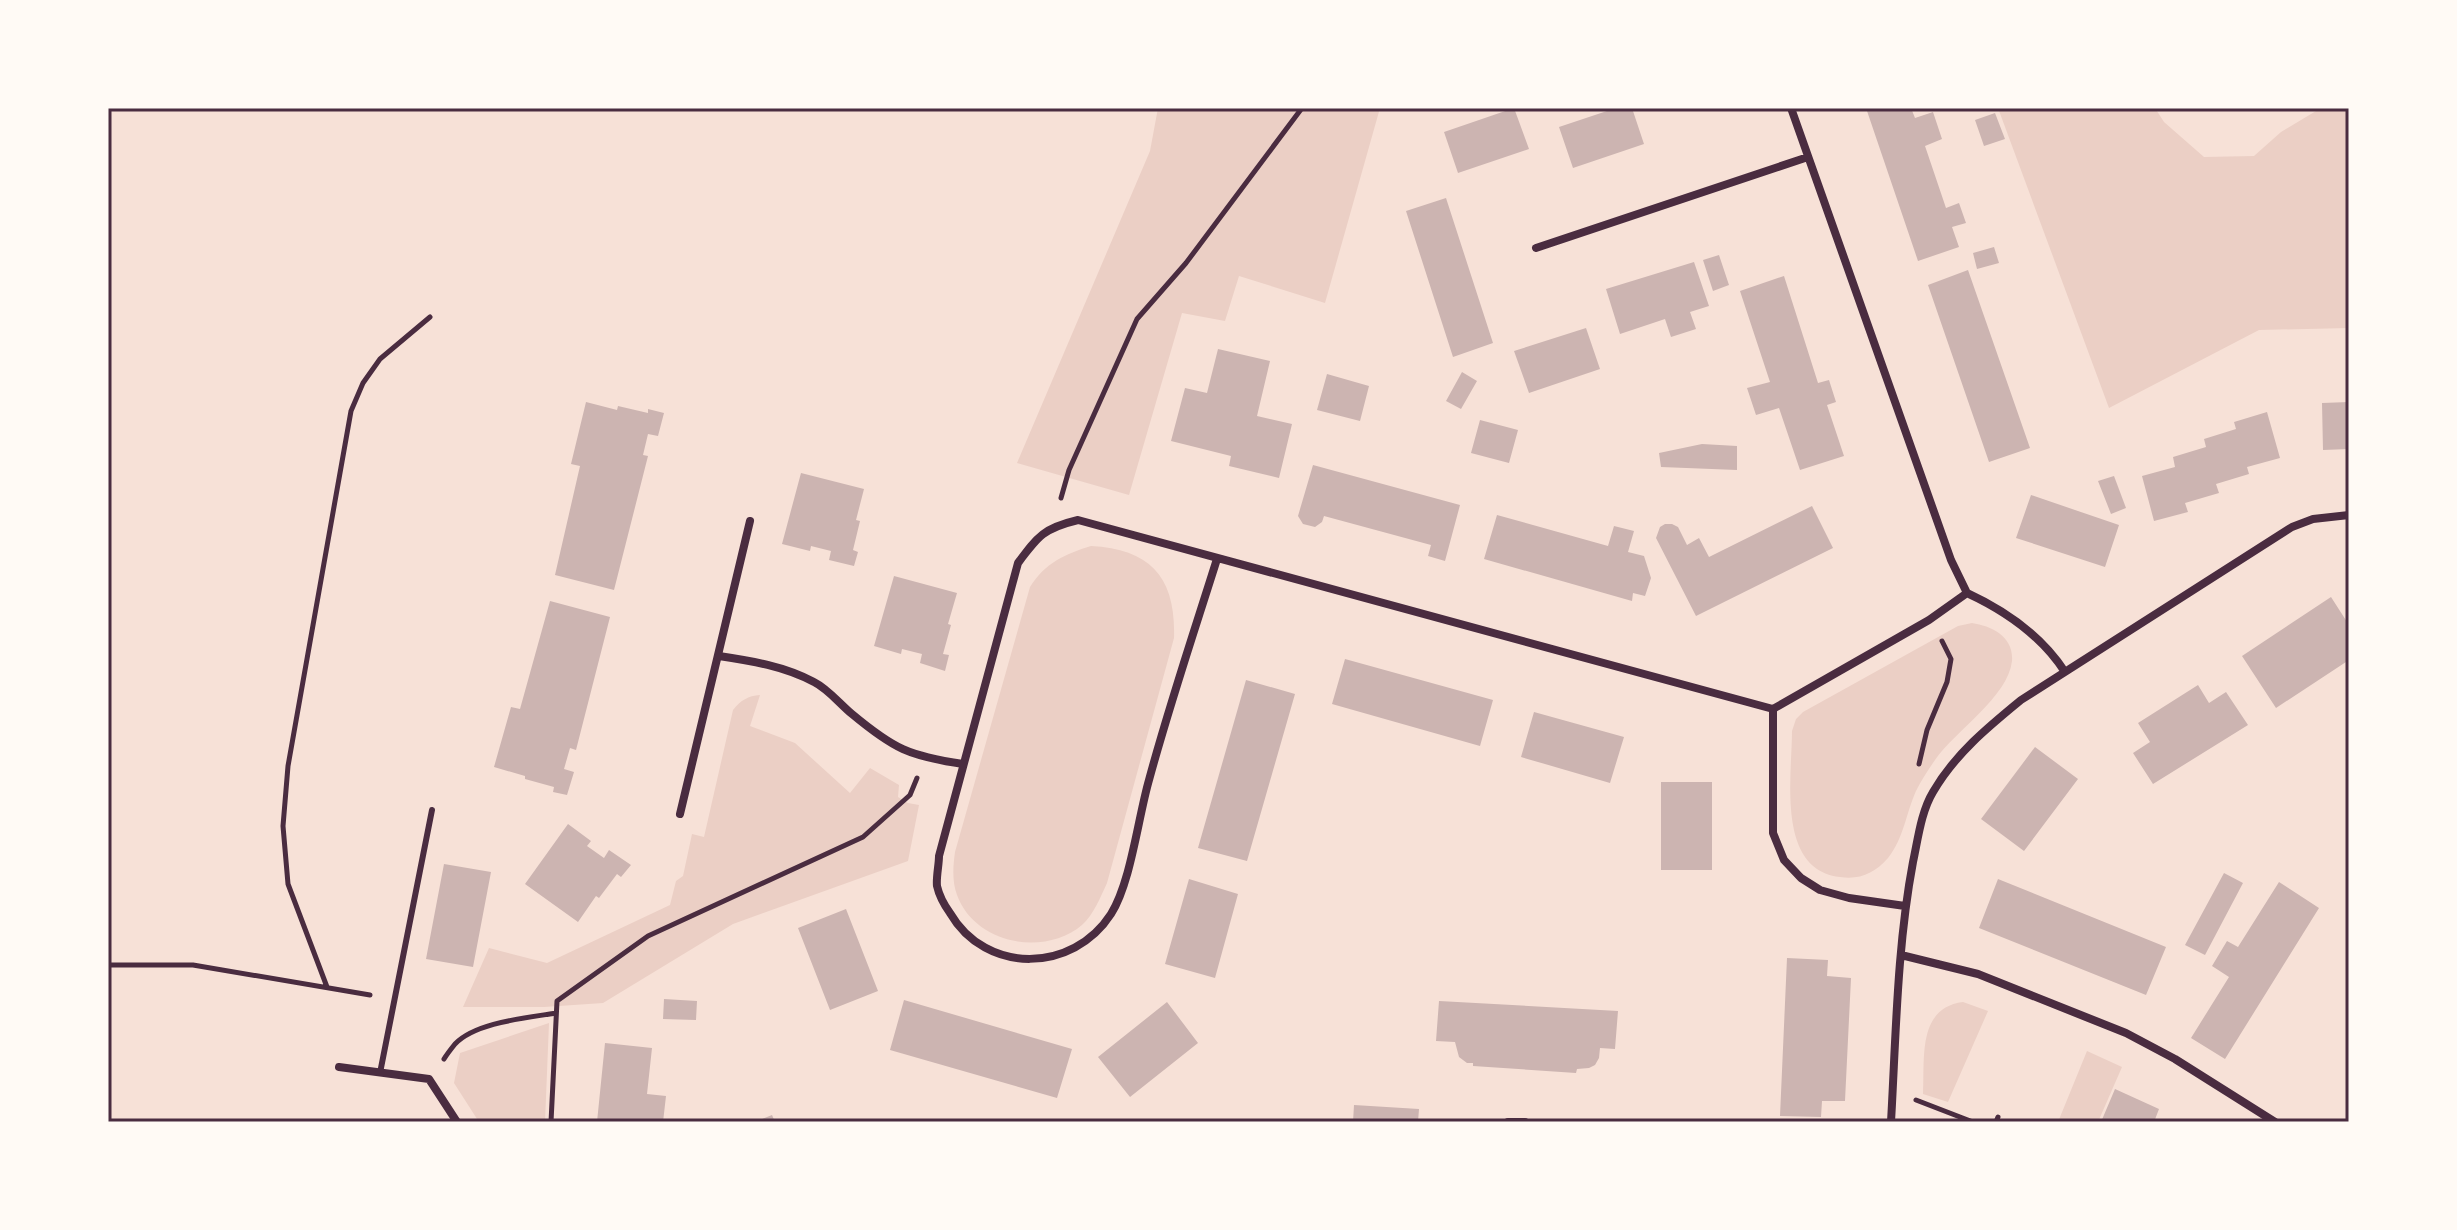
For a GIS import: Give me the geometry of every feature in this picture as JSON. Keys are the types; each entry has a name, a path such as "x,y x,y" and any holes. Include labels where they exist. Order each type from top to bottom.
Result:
{"street":[{"path":"1791,108 1951,560 1967,593 2000,608 2043,642 2065,672"},
{"path":"1536,248 1808,157"},
{"path":"1891,1122 1905,906 1919,830 1932,794 1959,755 2021,700 2292,527 2313,519 2349,515"},
{"path":"1217,559 1149,780 1122,889 1111,913 1095,933 1068,951 1052,957 1003,957 978,945 959,928 937,886 939,856 1018,563 1035,540 1053,526 1078,520 1773,709 1929,620 1967,593"},
{"path":"680,814 750,521"},
{"path":"719,656 770,664 817,683 884,740 903,751 963,764"},
{"path":"1773,709 1773,833 1784,860 1801,878 1820,890 1849,898 1905,906"},
{"path":"1901,955 1978,974 2126,1033 2175,1059 2275,1122"},
{"path":"339,1067 429,1079 457,1122"},
{"path":"1508,1122 1525,1122"}],"lane":[{"path":"380,1073 432,810"}],"path":[{"path":"1053,526 1069,470 1137,319 1186,263 1302,108"},
{"path":"327,987 288,884 283,826 288,766 351,411 363,383 380,359 430,317"},
{"path":"1929,620 1951,659 1947,682 1927,730 1919,766 1932,794"},
{"path":"551,1122 557,1001 648,936 792,867 863,837 910,795 925,758"},
{"path":"108,965 193,965 395,999"},
{"path":"429,1079 457,1042 476,1030 556,1012"},
{"path":"1893,1090 1973,1122"}],"shaded area":[{"path":"1158,108 1380,108 1325,303 1239,276 1225,321 1182,313 1129,495 1017,463 1150,151"},
{"path":"1998,108 2155,108 2164,122 2204,157 2254,156 2281,132 2321,108 2345,108 2349,120 2349,328 2259,330 2109,408"},
{"path":"1091,546 1130,553 1156,571 1170,599 1174,638 1107,883 1096,906 1082,925 1066,935 1049,941 1012,940 979,925 966,912 954,885 955,852 1030,587 1056,560"},
{"path":"1972,623 1994,630 2009,645 2012,661 2001,687 1930,768 1916,791 1898,842 1888,858 1867,874 1854,877 1840,877 1820,871 1806,858 1797,840 1792,818 1792,731 1796,719 1803,712 1958,626"},
{"path":"760,695 750,726 795,743 850,793 870,768 899,785 898,797 919,805 908,861 733,924 603,1003 463,1007 489,948 547,963 670,905 676,881 683,876 692,834 704,837 733,710 745,699"},
{"path":"1963,1002 1988,1011 1948,1102 1923,1094 1926,1037 1938,1014 1948,1006"},
{"path":"549,1023 545,1122 479,1122 454,1083 460,1053"},
{"path":"2087,1051 2122,1067 2098,1122 2058,1122"}],"building":[{"path":"1514,108 1529,149 1458,173 1444,132"},
{"path":"1616,108 1632,108 1644,144 1573,168 1559,127"},
{"path":"1866,108 1911,108 1915,118 1933,112 1942,139 1925,146 1946,208 1959,203 1966,223 1952,227 1959,247 1918,261"},
{"path":"1995,113 2005,139 1984,146 1975,120"},
{"path":"1446,198 1493,343 1453,357 1406,211"},
{"path":"1994,247 1999,263 1977,269 1973,253"},
{"path":"1719,255 1729,285 1713,291 1703,260"},
{"path":"1694,262 1709,306 1690,312 1696,329 1671,337 1665,319 1620,334 1606,289"},
{"path":"1968,270 2030,448 1989,462 1928,285"},
{"path":"1784,276 1818,383 1829,380 1836,402 1827,405 1844,456 1800,470 1779,408 1756,415 1747,388 1770,382 1740,291"},
{"path":"1586,328 1600,369 1529,393 1514,351"},
{"path":"1218,349 1270,361 1257,416 1292,424 1279,478 1229,466 1231,456 1171,441 1185,388 1207,393"},
{"path":"1462,372 1477,381 1461,409 1446,401"},
{"path":"1327,374 1369,386 1360,421 1317,410"},
{"path":"586,402 617,410 618,406 648,413 648,409 664,413 658,436 648,434 643,455 648,456 614,590 555,575 580,466 571,464"},
{"path":"2349,402 2349,449 2323,450 2322,403"},
{"path":"2267,412 2280,458 2247,467 2249,474 2216,484 2219,493 2185,503 2188,512 2154,521 2142,476 2175,467 2173,457 2206,447 2204,439 2236,429 2234,422"},
{"path":"1480,420 1518,430 1509,463 1471,453"},
{"path":"1702,444 1737,446 1737,470 1661,467 1659,453"},
{"path":"1313,465 1460,505 1445,561 1428,556 1431,545 1324,516 1315,527 1303,524 1298,516"},
{"path":"801,473 864,489 856,520 860,521 853,550 858,552 854,566 829,560 831,551 811,546 810,551 782,544"},
{"path":"2114,476 2126,508 2111,514 2098,481"},
{"path":"2031,495 2119,525 2105,567 2016,538"},
{"path":"1812,506 1833,548 1696,616 1656,538 1660,527 1672,524 1678,527 1687,545 1699,538 1709,557"},
{"path":"1497,515 1608,546 1614,526 1634,531 1628,552 1644,556 1651,578 1645,596 1633,593 1632,601 1484,559"},
{"path":"894,576 957,593 943,654 949,655 945,671 920,663 922,654 902,649 901,654 874,646"},
{"path":"2331,597 2349,625 2349,660 2276,708 2242,656"},
{"path":"550,601 610,617 576,750 570,748 564,769 574,772 567,795 553,792 554,787 494,767 511,707 520,709"},
{"path":"1345,659 1493,700 1480,746 1332,704"},
{"path":"1246,680 1295,694 1247,861 1198,848"},
{"path":"2198,685 2209,703 2226,692 2248,725 2153,784 2133,753 2150,742 2138,723"},
{"path":"1534,712 1624,737 1610,783 1521,757"},
{"path":"2035,747 2078,779 2024,851 1981,819"},
{"path":"1661,782 1712,782 1712,870 1661,870"},
{"path":"568,824 591,841 587,846 604,858 609,850 631,865 621,877 617,874 599,898 596,896 578,922 525,884"},
{"path":"444,864 491,872 473,967 426,959"},
{"path":"2224,873 2243,883 2205,955 2185,945"},
{"path":"1189,879 1238,894 1215,978 1165,964"},
{"path":"1998,879 2166,947 2146,995 1979,928"},
{"path":"2279,882 2319,908 2225,1059 2191,1038 2229,977 2212,966 2227,941 2238,947"},
{"path":"846,909 878,991 830,1010 798,928"},
{"path":"1787,958 1828,960 1827,976 1851,978 1845,1101 1822,1101 1821,1117 1780,1116"},
{"path":"664,999 697,1001 696,1020 663,1019"},
{"path":"904,1000 1072,1049 1057,1098 890,1050"},
{"path":"1439,1001 1618,1011 1615,1049 1600,1048 1595,1065 1577,1069 1576,1073 1473,1066 1473,1063 1459,1057 1455,1042 1436,1041"},
{"path":"1167,1002 1198,1043 1130,1097 1098,1057"},
{"path":"605,1043 652,1048 647,1094 666,1096 663,1122 597,1122"},
{"path":"2115,1089 2159,1109 2154,1122 2101,1122"},
{"path":"1354,1105 1419,1109 1418,1122 1353,1122"},
{"path":"772,1115 775,1122 755,1122"}]}
